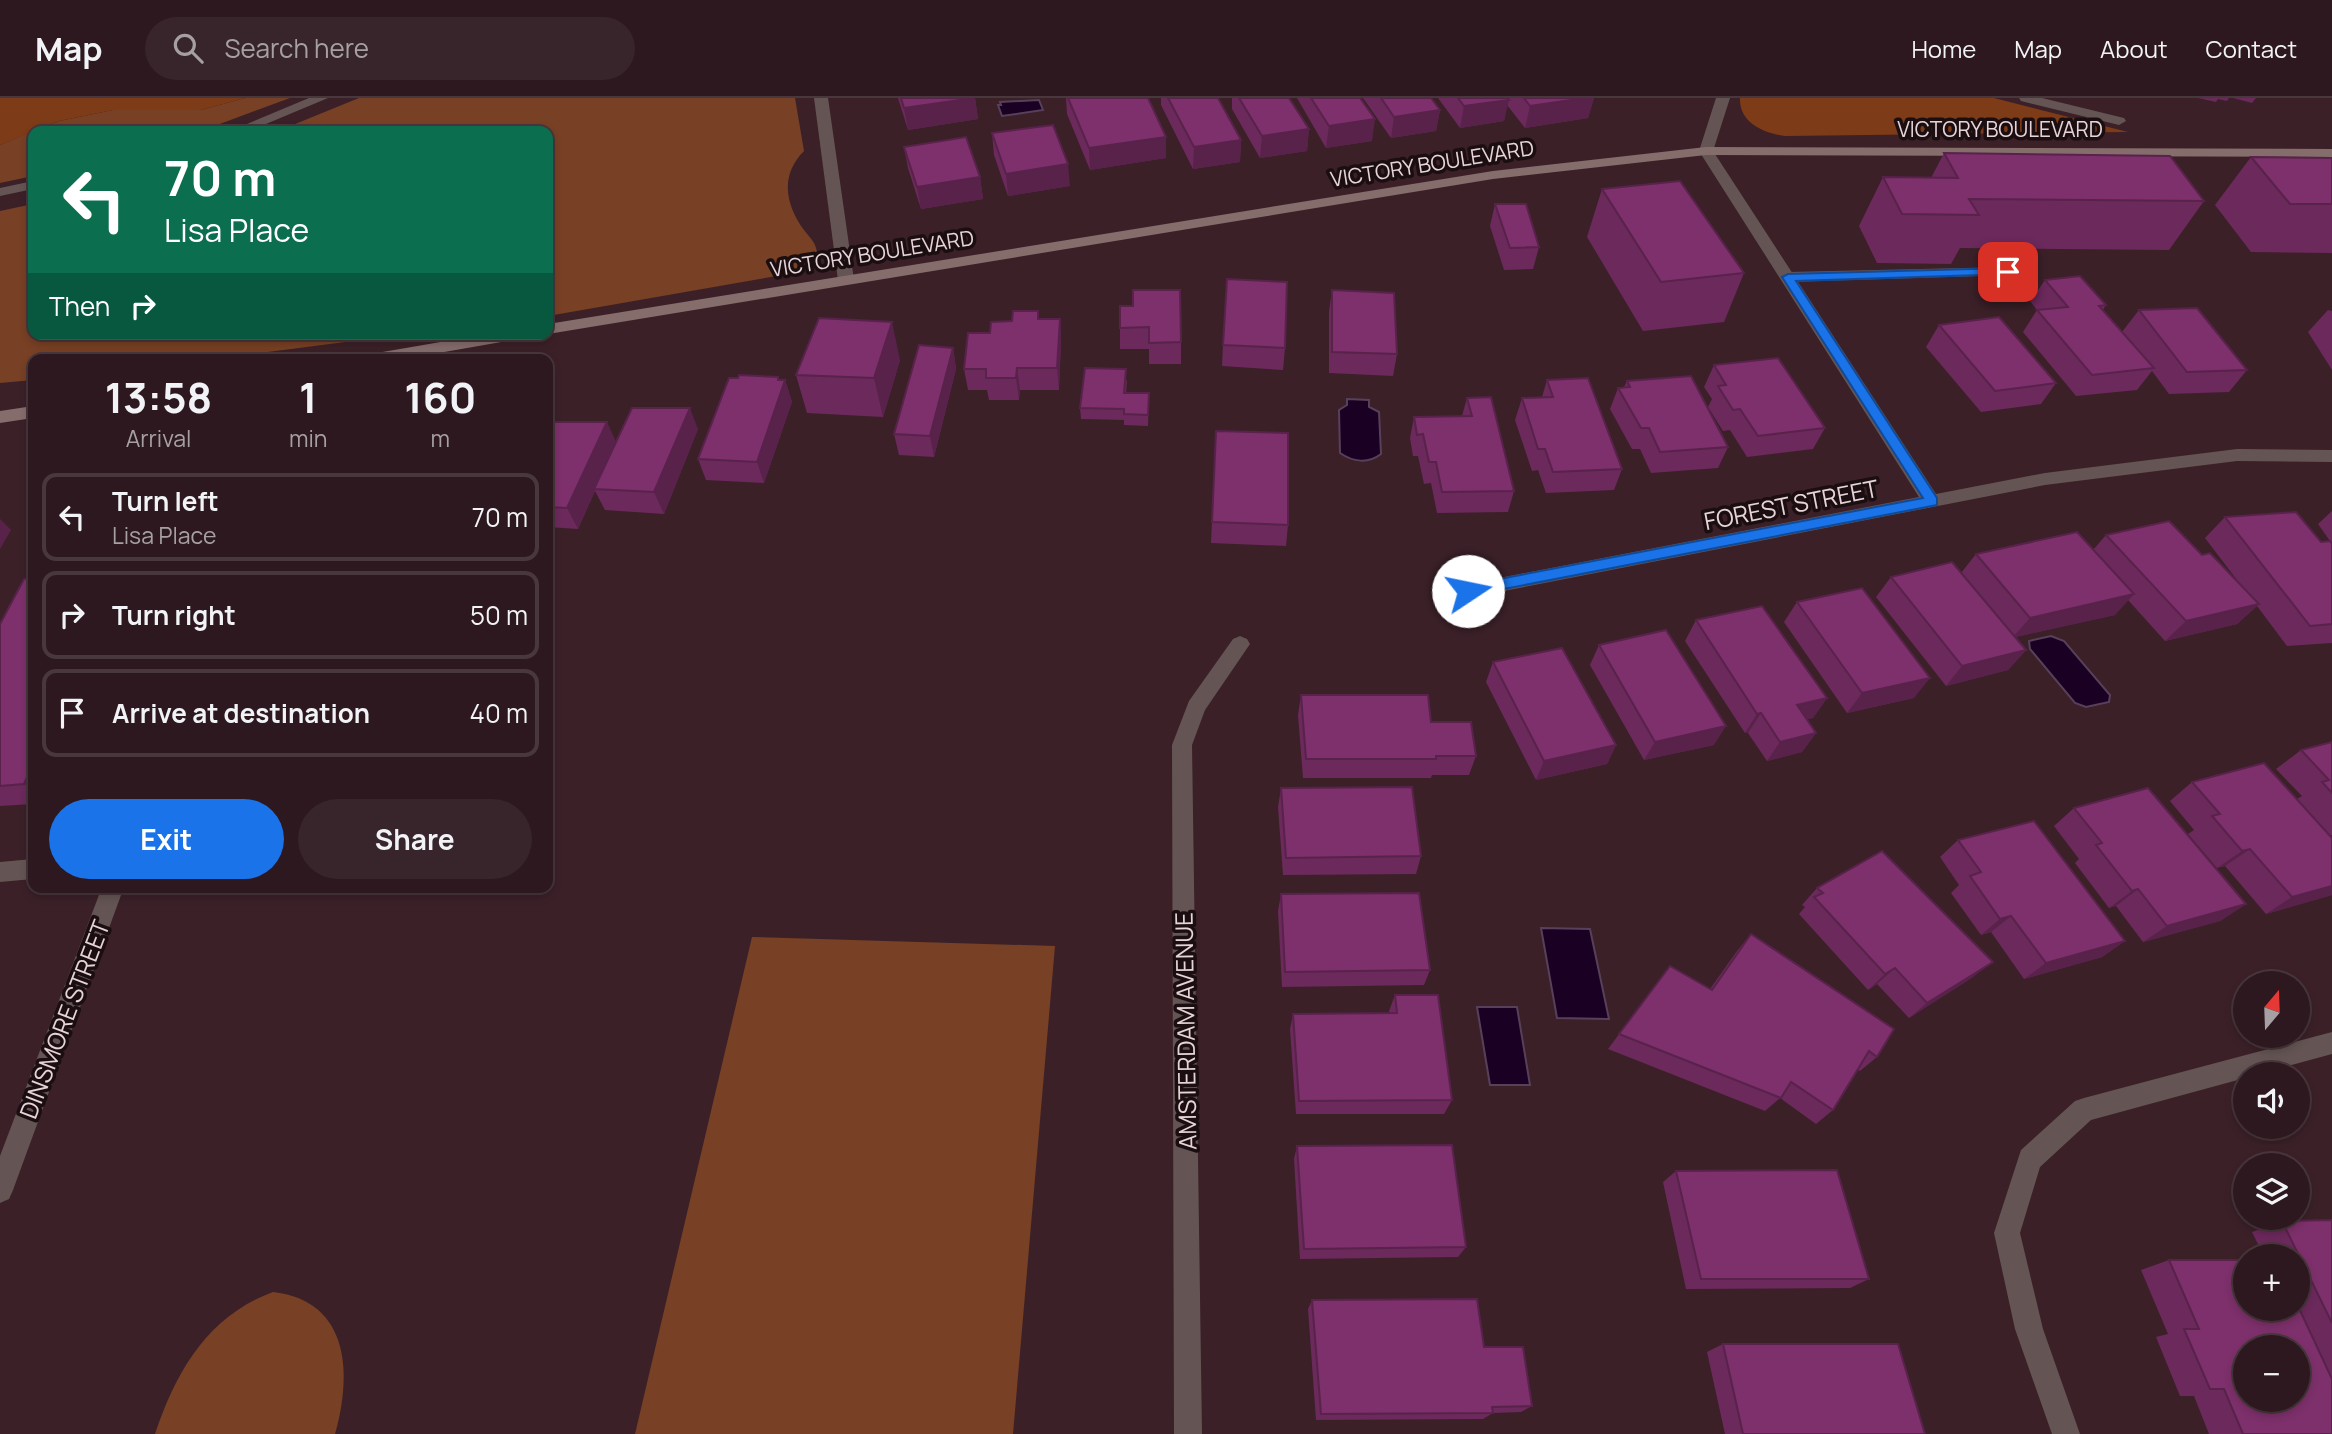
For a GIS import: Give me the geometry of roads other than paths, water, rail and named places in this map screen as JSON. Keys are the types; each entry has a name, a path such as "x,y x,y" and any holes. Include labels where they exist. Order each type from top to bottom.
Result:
{"main road":[{"name":"VICTORY BOULEVARD","path":"553,329 1493,175 1706,151 2332,153"},
{"path":"401,354 483,340"},
{"path":"0,417 28,413"}],"street":[{"path":"250,126 321,98"},
{"path":"821,98 846,280"},
{"path":"1723,98 1706,151 1932,502"},
{"path":"2026,98 2119,121"},
{"path":"0,192 28,186"},
{"path":"1788,277 2008,272"},
{"name":"FOREST STREET","path":"1468,591 2045,479 2237,455 2332,456"},
{"name":"AMSTERDAM AVENUE","path":"1188,1434 1182,745 1196,707 1240,644"},
{"path":"0,872 28,869"},
{"name":"DINSMORE STREET","path":"0,1190 111,893"},
{"path":"2066,1434 2029,1329 2007,1233 2030,1159 2084,1110 2332,1043"}]}
